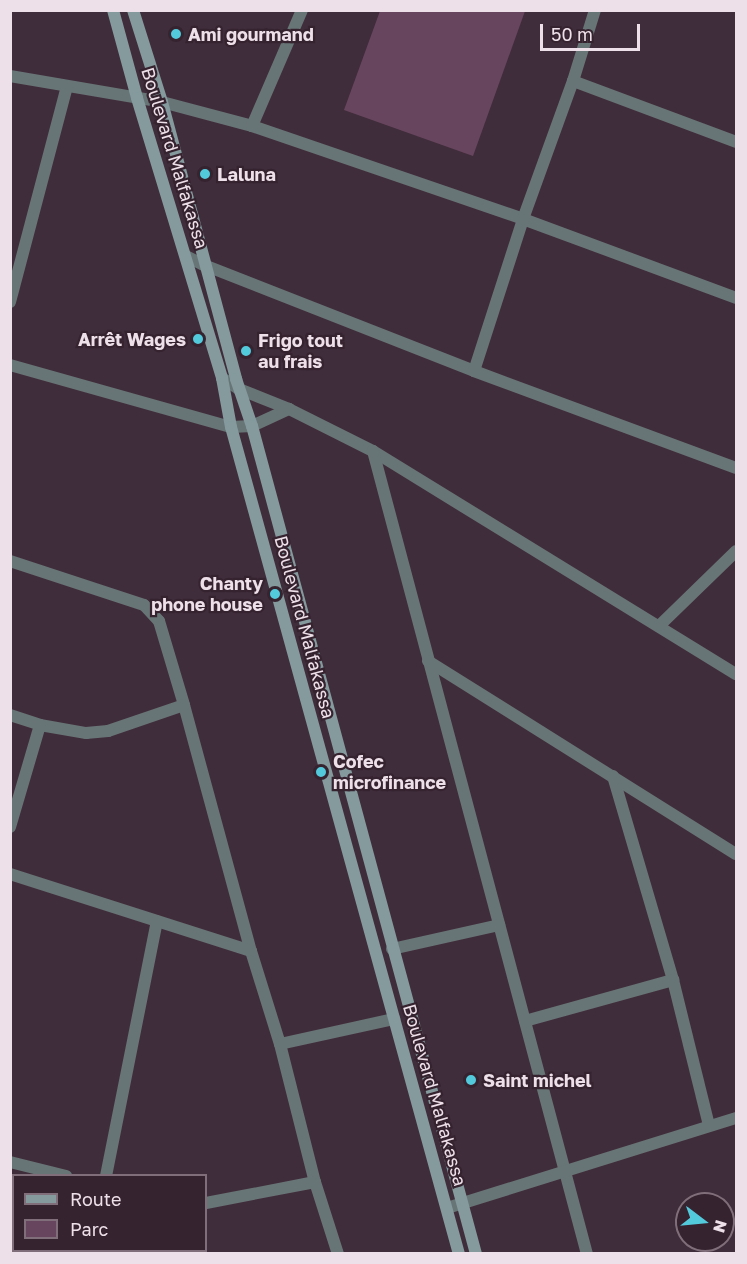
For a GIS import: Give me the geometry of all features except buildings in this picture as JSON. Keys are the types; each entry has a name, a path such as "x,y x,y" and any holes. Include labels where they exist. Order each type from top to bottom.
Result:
{"main road":[{"name":"Boulevard Malfakassa","path":"113,10 137,98 222,378 231,427 459,1254"},
{"name":"Boulevard Malfakassa","path":"133,10 162,102 204,266 239,389 252,426 476,1254"}],"street":[{"path":"252,126 302,10"},
{"path":"474,370 595,10"},
{"path":"10,76 162,102 252,126 523,219 736,298"},
{"path":"573,81 736,142"},
{"path":"10,302 67,86"},
{"path":"186,256 204,266 736,468"},
{"path":"10,365 231,427 252,426 289,409"},
{"path":"222,378 239,389 289,409 373,452 660,625 736,674"},
{"path":"373,452 587,1254"},
{"path":"660,625 736,551"},
{"path":"10,561 133,601 152,612 159,621 251,951 280,1044 315,1182 338,1254"},
{"path":"428,661 736,854"},
{"path":"10,715 40,725 86,733 108,731 184,705"},
{"path":"10,827 40,725"},
{"path":"613,776 673,980 709,1125"},
{"path":"10,874 251,951"},
{"path":"106,1174 157,921"},
{"path":"392,949 499,925"},
{"path":"525,1021 673,980"},
{"path":"280,1044 394,1019"},
{"path":"447,1208 736,1118"},
{"path":"10,1162 58,1174"},
{"path":"207,1203 315,1182"}],"green space":[{"path":"380,11 525,11 473,156 344,110"}],"place":[{"name":"Ami gourmand","path":"176,34"},
{"name":"Laluna","path":"205,174"},
{"name":"Arrêt Wages","path":"198,339"},
{"name":"Frigo tout au frais","path":"246,351"},
{"name":"Chanty phone house","path":"275,594"},
{"name":"Cofec microfinance","path":"321,772"},
{"name":"Saint michel","path":"471,1080"}]}
